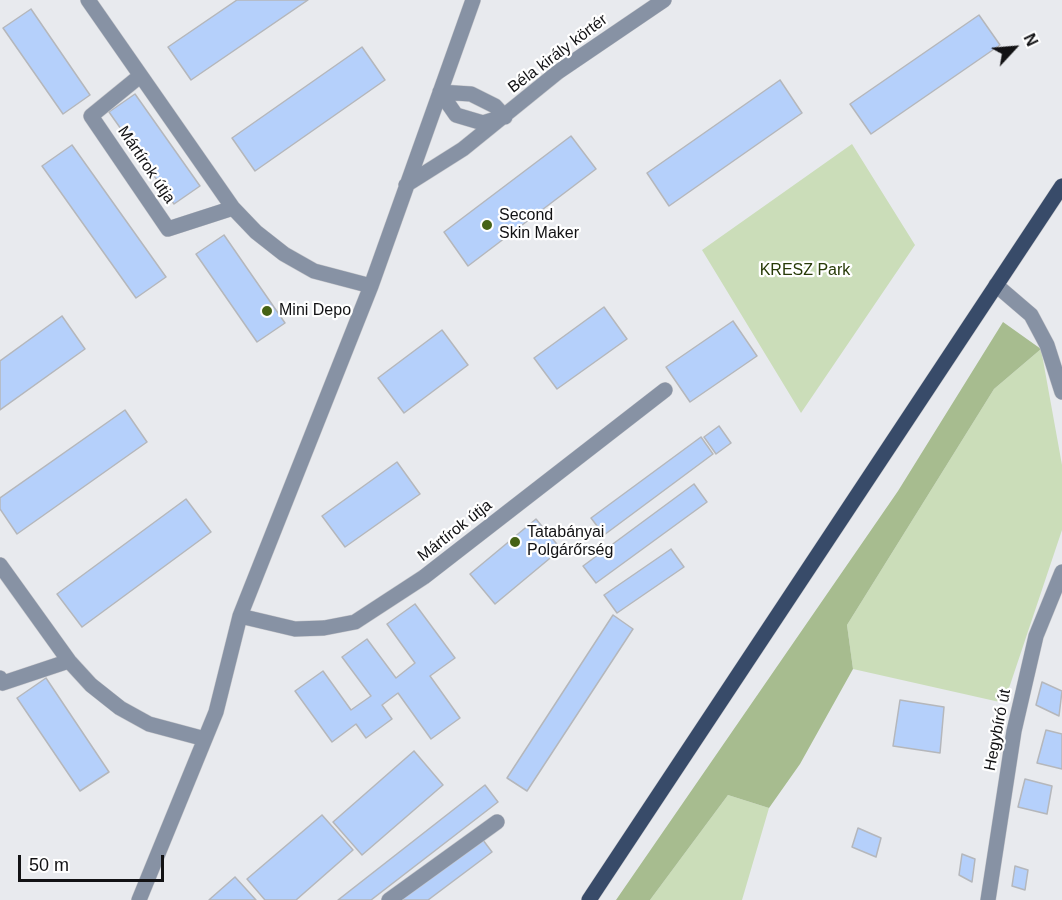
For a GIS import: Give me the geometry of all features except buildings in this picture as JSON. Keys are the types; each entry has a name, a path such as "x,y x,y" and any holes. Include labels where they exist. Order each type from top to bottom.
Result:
{"main road":[{"path":"589,900 1062,186"}],"street":[{"path":"88,0 233,208 256,232 294,260 314,271 371,286"},
{"path":"139,900 216,712 240,616 371,286 473,0"},
{"name":"Béla király körtér","path":"406,185 463,149 558,72 664,0"},
{"name":"Mártírok útja","path":"140,76 91,116 168,229 233,208"},
{"name":"Béla király körtér","path":"440,93 456,115 483,123 505,117"},
{"name":"Béla király körtér","path":"440,93 471,94 495,106 505,117"},
{"path":"996,285 1031,315 1047,345 1062,392"},
{"name":"Mártírok útja","path":"240,616 295,628 324,628 355,622 424,577 664,390"},
{"path":"0,565 69,662 91,685 112,702 149,724 205,739"},
{"name":"Hegybíró út","path":"988,900 1014,731 1036,636 1062,572"},
{"path":"0,678 3,683 69,662"},
{"path":"389,900 497,822"}],"green space":[{"name":"KRESZ Park","path":"852,144 915,245 801,413 702,250"},
{"path":"1003,322 1041,349 994,389 847,625 853,669 800,764 769,808 728,795 650,900 616,900 898,491"},
{"path":"1041,349 1062,465 1062,530 1004,703 853,669 847,625 994,389"},
{"path":"728,795 769,808 742,900 650,900"}],"place":[{"name":"Second Skin Maker","path":"487,225"},
{"name":"Mini Depo","path":"267,311"},
{"name":"Tatabányai Polgárőrség","path":"515,542"}]}
